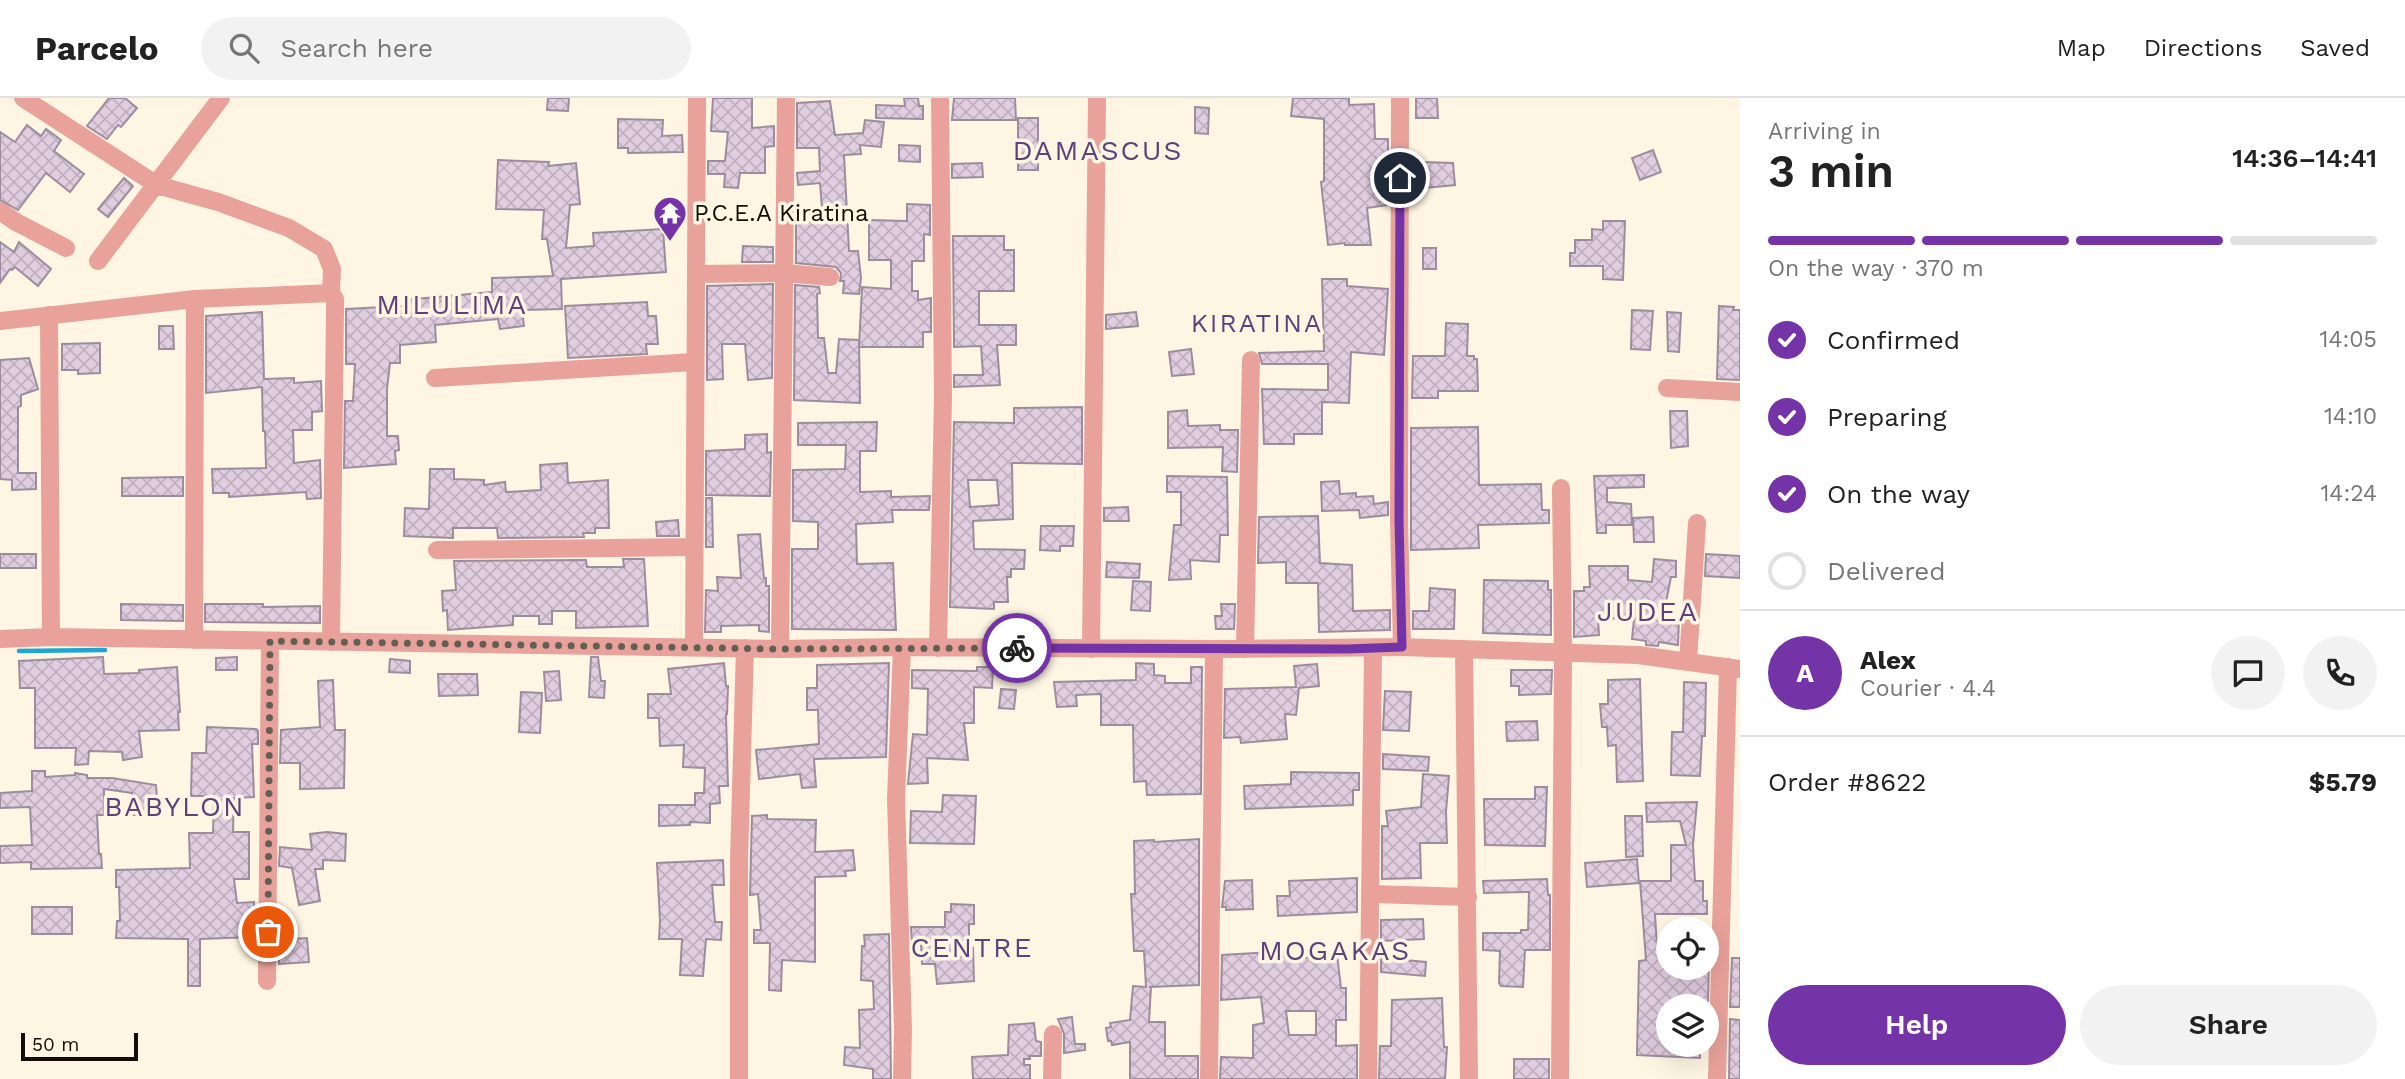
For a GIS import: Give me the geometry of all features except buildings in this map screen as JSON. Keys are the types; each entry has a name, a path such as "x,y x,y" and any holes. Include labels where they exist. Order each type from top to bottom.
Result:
{"street":[{"path":"23,98 157,185 218,202 289,228 324,249 332,269 331,293 335,310 331,642"},
{"path":"98,261 221,98"},
{"path":"694,647 697,98"},
{"path":"780,649 786,98"},
{"path":"938,648 943,397 940,98"},
{"path":"1091,649 1097,98"},
{"path":"1400,98 1399,519 1402,647"},
{"path":"0,211 66,248"},
{"path":"696,274 784,273 830,277"},
{"path":"0,321 194,299 331,293"},
{"path":"194,299 194,640"},
{"path":"49,315 51,637"},
{"path":"1245,649 1251,360"},
{"path":"435,378 694,362"},
{"path":"1667,388 1740,392"},
{"path":"1560,488 1563,654 1560,1079"},
{"path":"1688,661 1697,523"},
{"path":"437,550 694,547"},
{"path":"0,639 51,637 780,649 1402,647 1563,654 1638,654 1734,668 1717,1079"},
{"path":"267,981 270,641"},
{"path":"902,647 897,799 902,1079"},
{"path":"739,1079 739,860 745,648"},
{"path":"1209,1079 1214,649"},
{"path":"1368,1079 1373,649"},
{"path":"1464,649 1469,1079"},
{"path":"1372,894 1468,897"},
{"path":"1052,1079 1053,1034"}],"waterway":[{"path":"19,651 105,650"}],"way so far":[{"path":"268,932 270,641 780,649 1017,648"}],"place":[{"name":"P.C.E.A Kiratina","path":"670,243"}],"district":[{"name":"DAMASCUS","path":"1098,150"},
{"name":"MILULIMA","path":"452,304"},
{"name":"KIRATINA","path":"1257,323"},
{"name":"JUDEA","path":"1648,611"},
{"name":"BABYLON","path":"175,806"},
{"name":"CENTRE","path":"972,947"},
{"name":"MOGAKAS","path":"1335,950"}],"route":[{"path":"1017,648 1402,647 1399,519 1400,178"}]}
